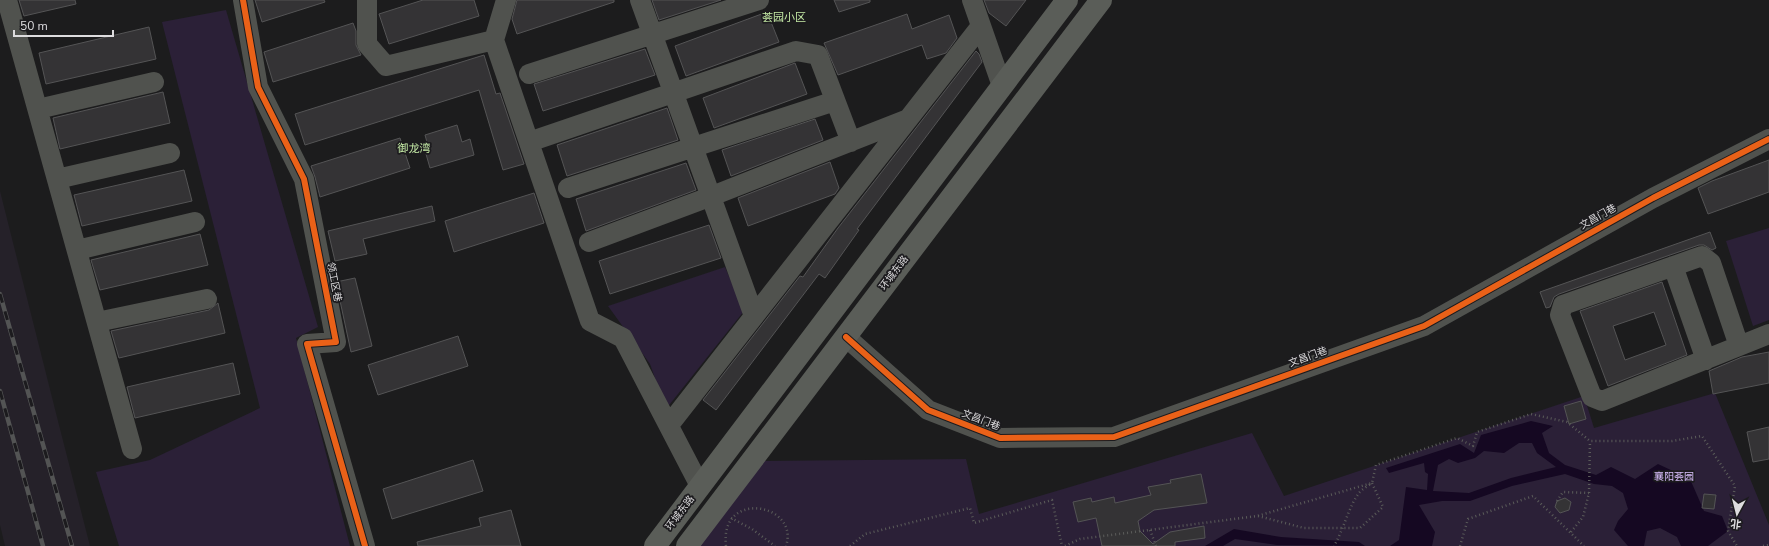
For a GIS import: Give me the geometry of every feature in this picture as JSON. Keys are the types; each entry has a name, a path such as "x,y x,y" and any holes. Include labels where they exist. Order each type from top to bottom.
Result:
{"main road":[{"name":"环城东路","path":"655,546 1067,0"},
{"name":"环城东路","path":"687,546 724,513 846,337 1101,0"}],"street":[{"path":"8,0 132,449"},
{"name":"领工区巷","path":"244,0 258,87 304,179 336,342 307,344 365,546"},
{"path":"367,0 367,44 386,66 494,40"},
{"path":"506,0 494,40 590,321 623,338 700,486"},
{"path":"640,0 712,196 754,316"},
{"path":"529,74 759,0"},
{"path":"972,0 1002,86"},
{"path":"669,425 981,26"},
{"path":"529,142 796,51 818,55 851,142"},
{"path":"38,109 154,82"},
{"path":"568,188 835,101"},
{"path":"589,242 712,196 908,119"},
{"name":"文昌门巷","path":"846,337 928,410 1000,438 1114,437 1424,326 1653,198 1769,139"},
{"path":"57,179 170,153"},
{"path":"77,250 195,222"},
{"path":"1739,346 1711,263 1702,256 1563,305 1560,315 1592,397 1602,401 1769,334"},
{"path":"1673,266 1706,360"},
{"path":"97,322 207,299"}],"path":[{"path":"1257,516 1304,528 1360,528 1382,507 1372,483 1376,465 1457,438 1473,446 1477,432 1530,414 1567,422 1590,440 1672,441 1702,436 1735,486 1728,531 1737,546"},
{"path":"1571,532 1584,517 1589,493 1590,440"},
{"path":"850,546 865,534 970,508 974,523 1052,500 1064,546 1080,539 1257,516 1372,483"},
{"path":"1334,546 1359,493 1372,483"},
{"path":"1557,501 1563,492 1589,493"},
{"path":"1460,546 1468,519 1533,496 1584,546"},
{"path":"724,513 740,512 749,508 759,507 769,510 783,523 787,533 786,546"},
{"path":"724,513 752,529 775,546"},
{"path":"724,513 727,527 725,537 726,546"},
{"path":"747,534 752,529"},
{"path":"1150,530 1156,546"},
{"path":"1764,546 1769,545"}],"shaded area":[{"path":"0,191 90,546 5,546 0,525"},
{"path":"1531,421 1553,426 1542,433 1549,453 1565,465 1596,475 1611,467 1635,479 1658,464 1690,479 1704,511 1722,516 1728,531 1708,546 1681,546 1677,537 1660,528 1647,531 1644,546 1628,546 1614,530 1618,521 1628,509 1623,493 1612,486 1594,484 1565,474 1512,486 1470,501 1442,501 1419,505 1435,532 1432,546 1390,546 1399,540 1406,487 1427,490 1428,474 1425,472 1424,463 1389,473 1386,468 1460,444 1474,453 1481,435","holes":["1519,443 1532,443 1537,453 1556,467 1511,478 1469,493 1433,491 1438,465 1449,459 1458,463 1475,458 1484,451 1504,453"]},
{"path":"1234,529 1281,537 1359,542 1365,546 1277,545 1235,539 1223,546 1205,546"}],"green space":[{"path":"226,10 318,327 296,338 350,546 119,546 96,472 150,460 260,408 162,22"},
{"path":"1769,228 1769,320 1753,326 1726,241"},
{"path":"725,267 744,311 666,409 650,364 608,306"},
{"name":"襄阳荟园","path":"1715,393 1769,525 1769,546 687,546 751,461 966,459 979,514 1252,433 1284,496 1584,396 1594,428"}],"building":[{"path":"19,0 75,0 76,4 24,16"},
{"path":"255,0 324,0 325,2 262,22"},
{"path":"423,0 474,0 479,16 389,44 379,14"},
{"path":"517,0 614,0 614,2 517,34 512,19"},
{"path":"652,0 721,0 659,20"},
{"path":"834,0 870,0 870,2 839,12"},
{"path":"984,0 1026,0 1006,26 989,13"},
{"path":"767,12 779,42 686,76 675,46"},
{"path":"907,14 912,29 949,15 957,38 946,53 927,59 922,45 838,75 824,43"},
{"path":"353,23 356,31 356,45 361,55 273,82 264,52"},
{"path":"149,27 156,59 46,84 39,53"},
{"path":"645,49 655,75 543,111 534,84"},
{"path":"976,51 982,62 857,229 859,230 825,278 819,274 716,410 703,400 800,276 803,277 838,228"},
{"path":"484,55 496,94 500,93 524,164 503,170 479,90 305,145 295,114"},
{"path":"795,63 807,94 714,128 703,98"},
{"path":"163,92 170,123 60,149 53,118"},
{"path":"667,108 678,140 567,176 557,145"},
{"path":"815,119 823,140 731,176 722,150"},
{"path":"457,125 462,142 470,139 474,155 430,168 426,154 430,153 425,135"},
{"path":"400,138 410,168 320,197 311,166"},
{"path":"1769,160 1769,192 1708,214 1698,188 1712,181"},
{"path":"830,162 839,188 835,194 748,226 738,198"},
{"path":"686,163 696,190 586,231 576,199"},
{"path":"184,170 192,201 82,226 74,195"},
{"path":"534,193 544,223 454,252 445,221"},
{"path":"432,206 435,221 363,239 367,254 335,261 328,231"},
{"path":"709,225 721,258 610,294 599,261"},
{"path":"1710,232 1716,248 1712,250 1704,245 1699,245 1670,255 1559,294 1554,297 1550,307 1546,308 1540,292"},
{"path":"200,234 208,265 100,290 91,260"},
{"path":"355,278 372,346 351,352 336,282"},
{"path":"1662,282 1687,355 1608,386 1580,311","holes":["1654,312 1666,345 1625,360 1613,326"]},
{"path":"218,303 225,333 119,358 111,331 209,310"},
{"path":"458,336 468,366 378,395 368,365"},
{"path":"1769,352 1769,383 1713,394 1709,371 1742,357"},
{"path":"233,363 240,394 135,418 127,387"},
{"path":"1581,401 1586,419 1569,424 1564,406"},
{"path":"1769,427 1769,459 1753,462 1747,432"},
{"path":"473,460 483,491 392,519 383,489"},
{"path":"1201,474 1207,503 1154,510 1138,521 1140,531 1153,544 1170,532 1204,526 1205,538 1175,542 1175,546 1102,546 1096,518 1078,522 1073,502 1091,498 1092,502 1114,497 1115,503 1151,495 1148,487 1171,483 1170,480"},
{"path":"1704,494 1716,495 1714,509 1702,508"},
{"path":"1565,498 1571,502 1569,510 1560,513 1555,507 1557,501"},
{"path":"511,510 521,546 418,546 417,542 481,526 479,518"}],"railway":[{"path":"0,294 72,546"},
{"path":"0,391 43,546"}],"cycle path":[{"path":"243,0 258,87 304,179 336,342 307,344 365,546"},
{"path":"846,337 928,410 1000,438 1114,437 1424,326 1653,198 1769,139"}],"district":[{"name":"荟园小区","path":"784,17"},
{"name":"御龙湾","path":"414,148"}]}
